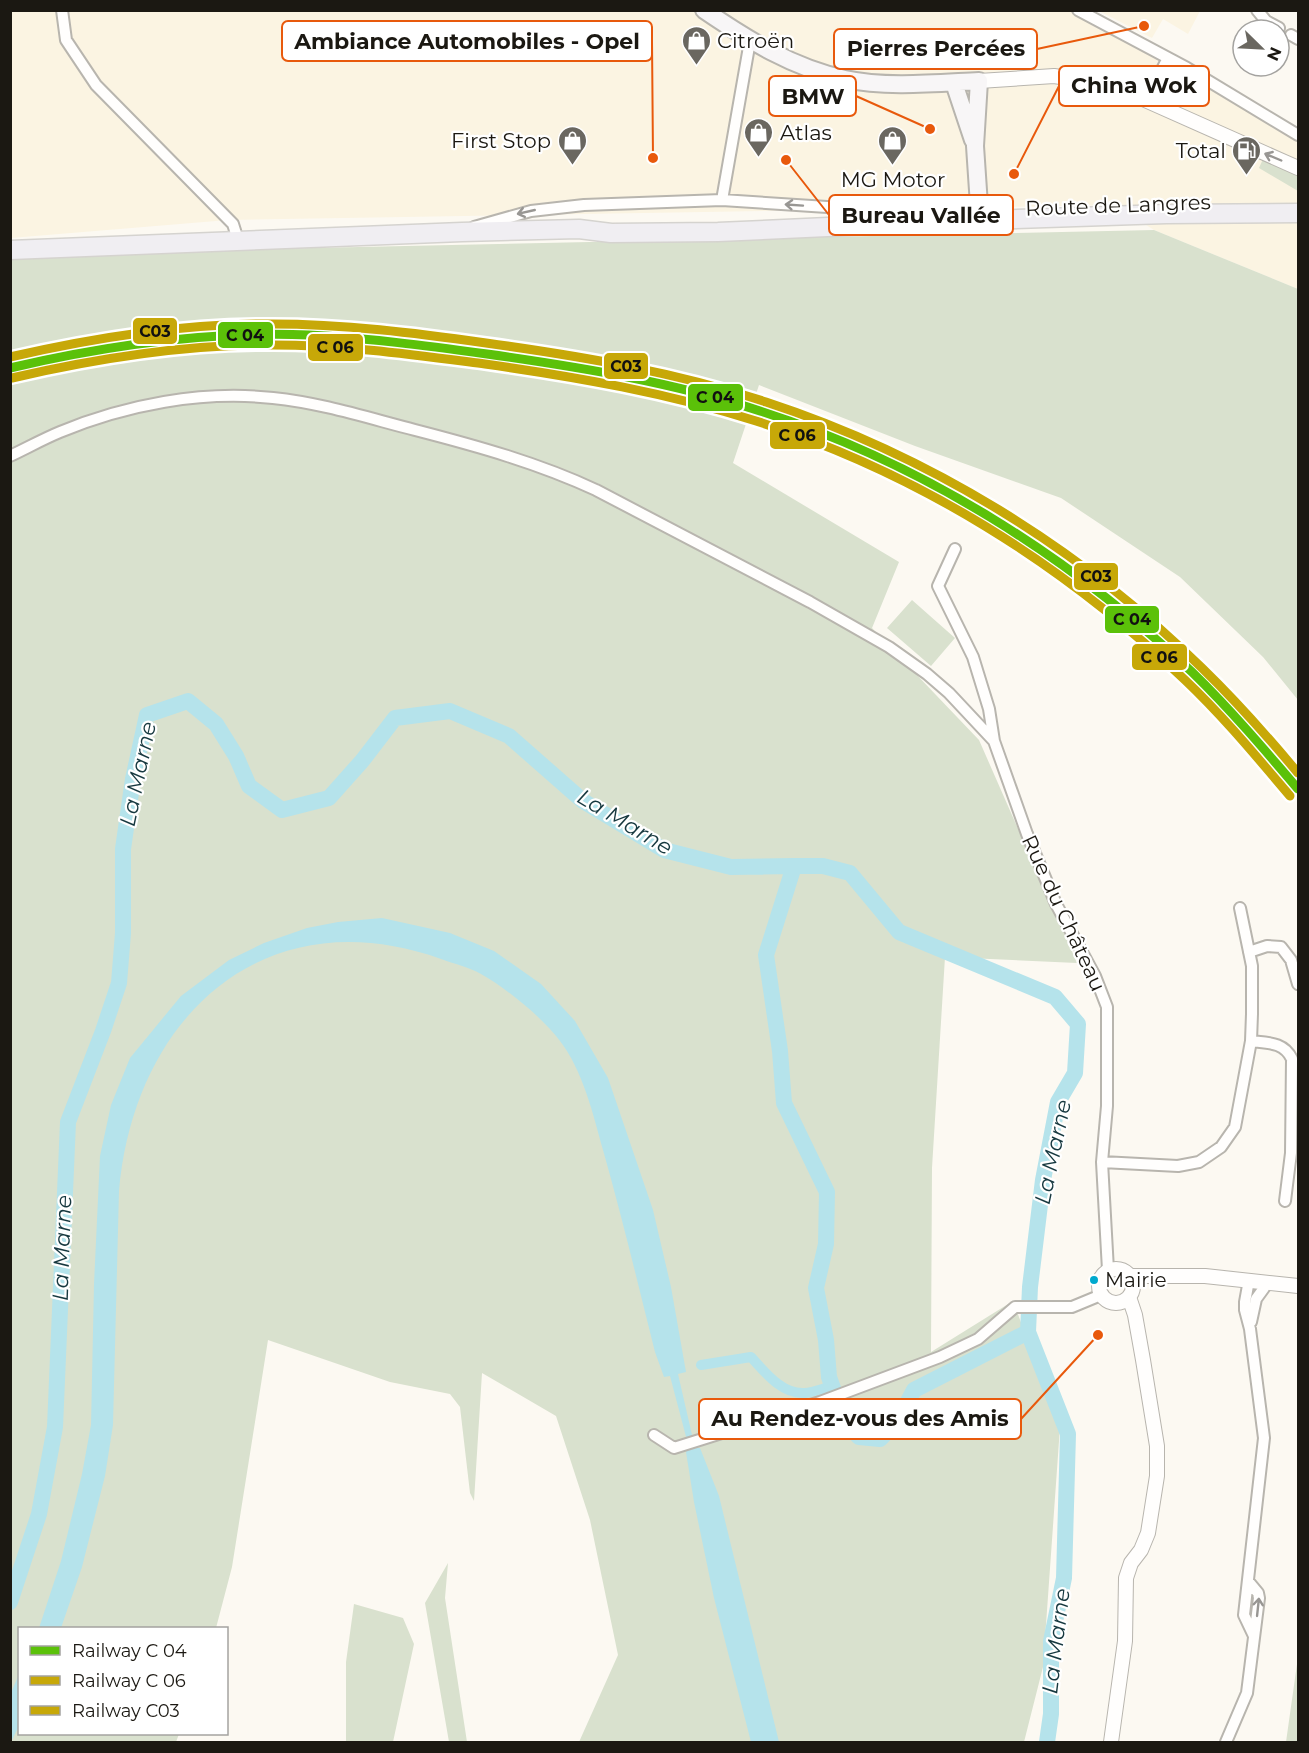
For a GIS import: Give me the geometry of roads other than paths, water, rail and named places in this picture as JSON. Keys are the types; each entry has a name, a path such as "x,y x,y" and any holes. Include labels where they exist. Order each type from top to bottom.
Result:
{"main road":[{"path":"704,10 750,41 818,72 848,80 907,84 979,81 975,146 980,215"},
{"path":"954,82 975,146"},
{"name":"Route de Langres","path":"579,229 873,213 980,215 1192,202 1299,201"},
{"path":"10,250 462,232 579,229 611,233 708,232 980,215 1299,213"}],"street":[{"path":"62,10 66,40 96,85 233,224 238,240"},
{"path":"1078,10 1168,58 1299,135"},
{"path":"722,201 750,41"},
{"path":"1146,100 1168,58"},
{"path":"979,81 1054,76 1080,79 1125,91 1299,168"},
{"path":"462,232 531,211 584,205 722,201 827,207 873,213"},
{"path":"10,456 59,432 110,416 164,403 226,396 274,398 325,406 506,455 568,477 596,490 810,602 890,647 949,693 994,741"},
{"name":"Rue du Château","path":"955,549 938,585 973,657 994,741 1027,834 1056,904 1095,976 1107,1007 1107,1106 1102,1162 1108,1270"},
{"path":"1102,1162 1178,1166 1199,1162 1221,1147 1235,1127 1251,1041 1252,983 1249,952 1240,908"},
{"path":"1249,952 1267,946 1281,948 1290,960 1299,984"},
{"path":"1251,1041 1278,1044 1284,1047 1292,1059 1291,1153 1285,1200"},
{"path":"1108,1270 1122,1270 1130,1276 1133,1287 1129,1297 1119,1303 1114,1303 1109,1302 1101,1294 1098,1284 1108,1270"},
{"path":"1130,1276 1180,1275 1299,1286"},
{"path":"1226,1743 1247,1693 1259,1598 1258,1593 1248,1581 1264,1438 1245,1302 1249,1280"},
{"path":"1250,1329 1252,1310 1266,1282"},
{"path":"654,1435 674,1448 684,1445 820,1402 940,1357 978,1339 1015,1307 1072,1307 1101,1294"},
{"path":"1111,1743 1125,1641 1126,1578 1131,1563 1141,1550 1148,1533 1157,1476 1157,1446 1135,1315 1129,1297"}],"water":[{"path":"382,918 450,933 494,951 541,984 575,1021 608,1078 653,1210 671,1287 686,1372 678,1374 695,1448 700,1448 719,1496 779,1742 751,1742 714,1598 694,1502 686,1452 689,1448 670,1376 664,1377 655,1352 595,1122 575,1066 560,1041 544,1023 491,980 472,969 441,959 377,944 318,944 265,959 219,986 181,1025 151,1072 130,1128 119,1191 113,1425 105,1476 82,1567 61,1627 39,1627 61,1561 91,1425 100,1156 111,1105 130,1058 181,996 229,960 264,943 307,928 338,922"},
{"path":"18,1676 18,1728 11,1742 11,1693"}],"waterway":[{"name":"La Marne","path":"10,1602 39,1514 55,1427 68,1122 119,983 123,933 123,849 133,779 147,715 188,701 216,724 236,756 249,786 282,810 329,798 362,761 395,718 450,711 509,736 583,801 664,850 731,867 794,866 766,955 780,1051 784,1103 827,1192 826,1244 816,1288 826,1340 829,1377 845,1422 859,1437 880,1439 897,1422 914,1390 1028,1332 1068,1434 1064,1578 1051,1641 1051,1714 1047,1742"},
{"name":"La Marne","path":"794,866 823,866 850,873 899,932 1055,997 1078,1024 1075,1073 1058,1102 1043,1180 1030,1287 1028,1332"},
{"path":"701,1365 751,1357 768,1376 781,1386 797,1393 812,1392 833,1386"}],"rail line":[{"name":"C03","path":"10,357 75,343 173,329 239,324 326,326 433,336 592,359 732,391 826,424 885,449 943,478 999,510 1053,545 1155,624 1252,719 1298,773"}],"place":[{"name":"Pierres Percées","path":"1144,26"},
{"name":"Citroën","path":"696,66"},
{"name":"BMW","path":"930,129"},
{"name":"Ambiance Automobiles - Opel","path":"653,158"},
{"name":"Atlas","path":"759,158"},
{"name":"Bureau Vallée","path":"786,160"},
{"name":"First Stop","path":"572,166"},
{"name":"MG Motor","path":"893,166"},
{"name":"China Wok","path":"1014,174"},
{"name":"Total","path":"1247,176"},
{"name":"Mairie","path":"1094,1280"},
{"name":"Au Rendez-vous des Amis","path":"1098,1335"}]}
